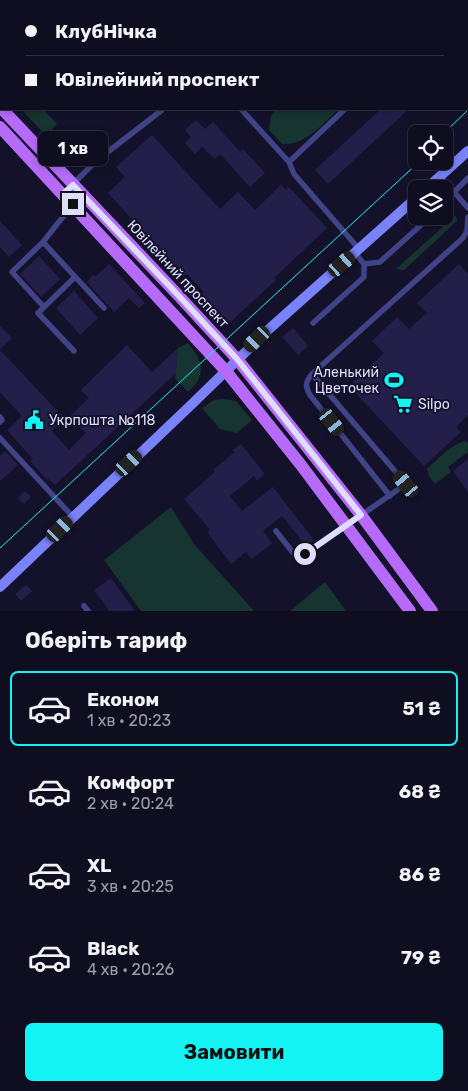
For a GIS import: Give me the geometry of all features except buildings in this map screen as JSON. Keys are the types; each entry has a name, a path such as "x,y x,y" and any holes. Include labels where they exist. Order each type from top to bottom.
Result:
{"main road":[{"name":"Ювілейний проспект","path":"3,110 237,359 361,515 432,611"},
{"path":"0,127 225,370 346,525 410,611"},
{"path":"436,180 468,151"},
{"path":"0,587 278,320 408,205"}],"lane":[{"path":"63,194 96,161 162,110"},
{"path":"242,110 290,162 294,174 357,251 364,264 364,277 314,323"},
{"path":"290,162 344,110"},
{"path":"440,176 468,208"},
{"path":"454,192 468,178"},
{"path":"44,307 12,272 43,242 73,204"},
{"path":"390,496 310,395 306,388 306,383 312,374 463,238 467,231 468,217"},
{"path":"364,264 380,262 421,225"},
{"path":"43,242 104,308"},
{"path":"74,351 38,313 75,277"},
{"path":"276,531 298,559 406,484 312,374"},
{"path":"0,417 2,420 0,422"},
{"path":"0,438 73,517"}],"green space":[{"path":"22,110 44,110 57,124 46,136"},
{"path":"275,110 338,110 313,133 291,144 282,144 269,130 271,116"},
{"path":"456,215 457,221 453,225 453,218"},
{"path":"445,225 453,225 404,270 396,269"},
{"path":"188,343 197,356 201,368 198,380 188,392 175,378 178,348"},
{"path":"214,400 236,401 252,420 237,433 220,429 202,408"},
{"path":"465,441 468,443 468,452 448,467 451,472 435,484 429,476 427,469 449,449"},
{"path":"171,507 194,544 254,611 141,611 104,560"},
{"path":"325,582 346,611 290,611"}],"tram line":[{"path":"452,125 468,110"},
{"path":"0,548 410,170"}],"place":[{"name":"Аленький Цветочек","path":"394,380"},
{"name":"Silpo","path":"403,404"},
{"name":"Укрпошта №118","path":"34,420"}],"route":[{"path":"73,204 63,194 73,185 237,359 361,515 305,554"}]}
